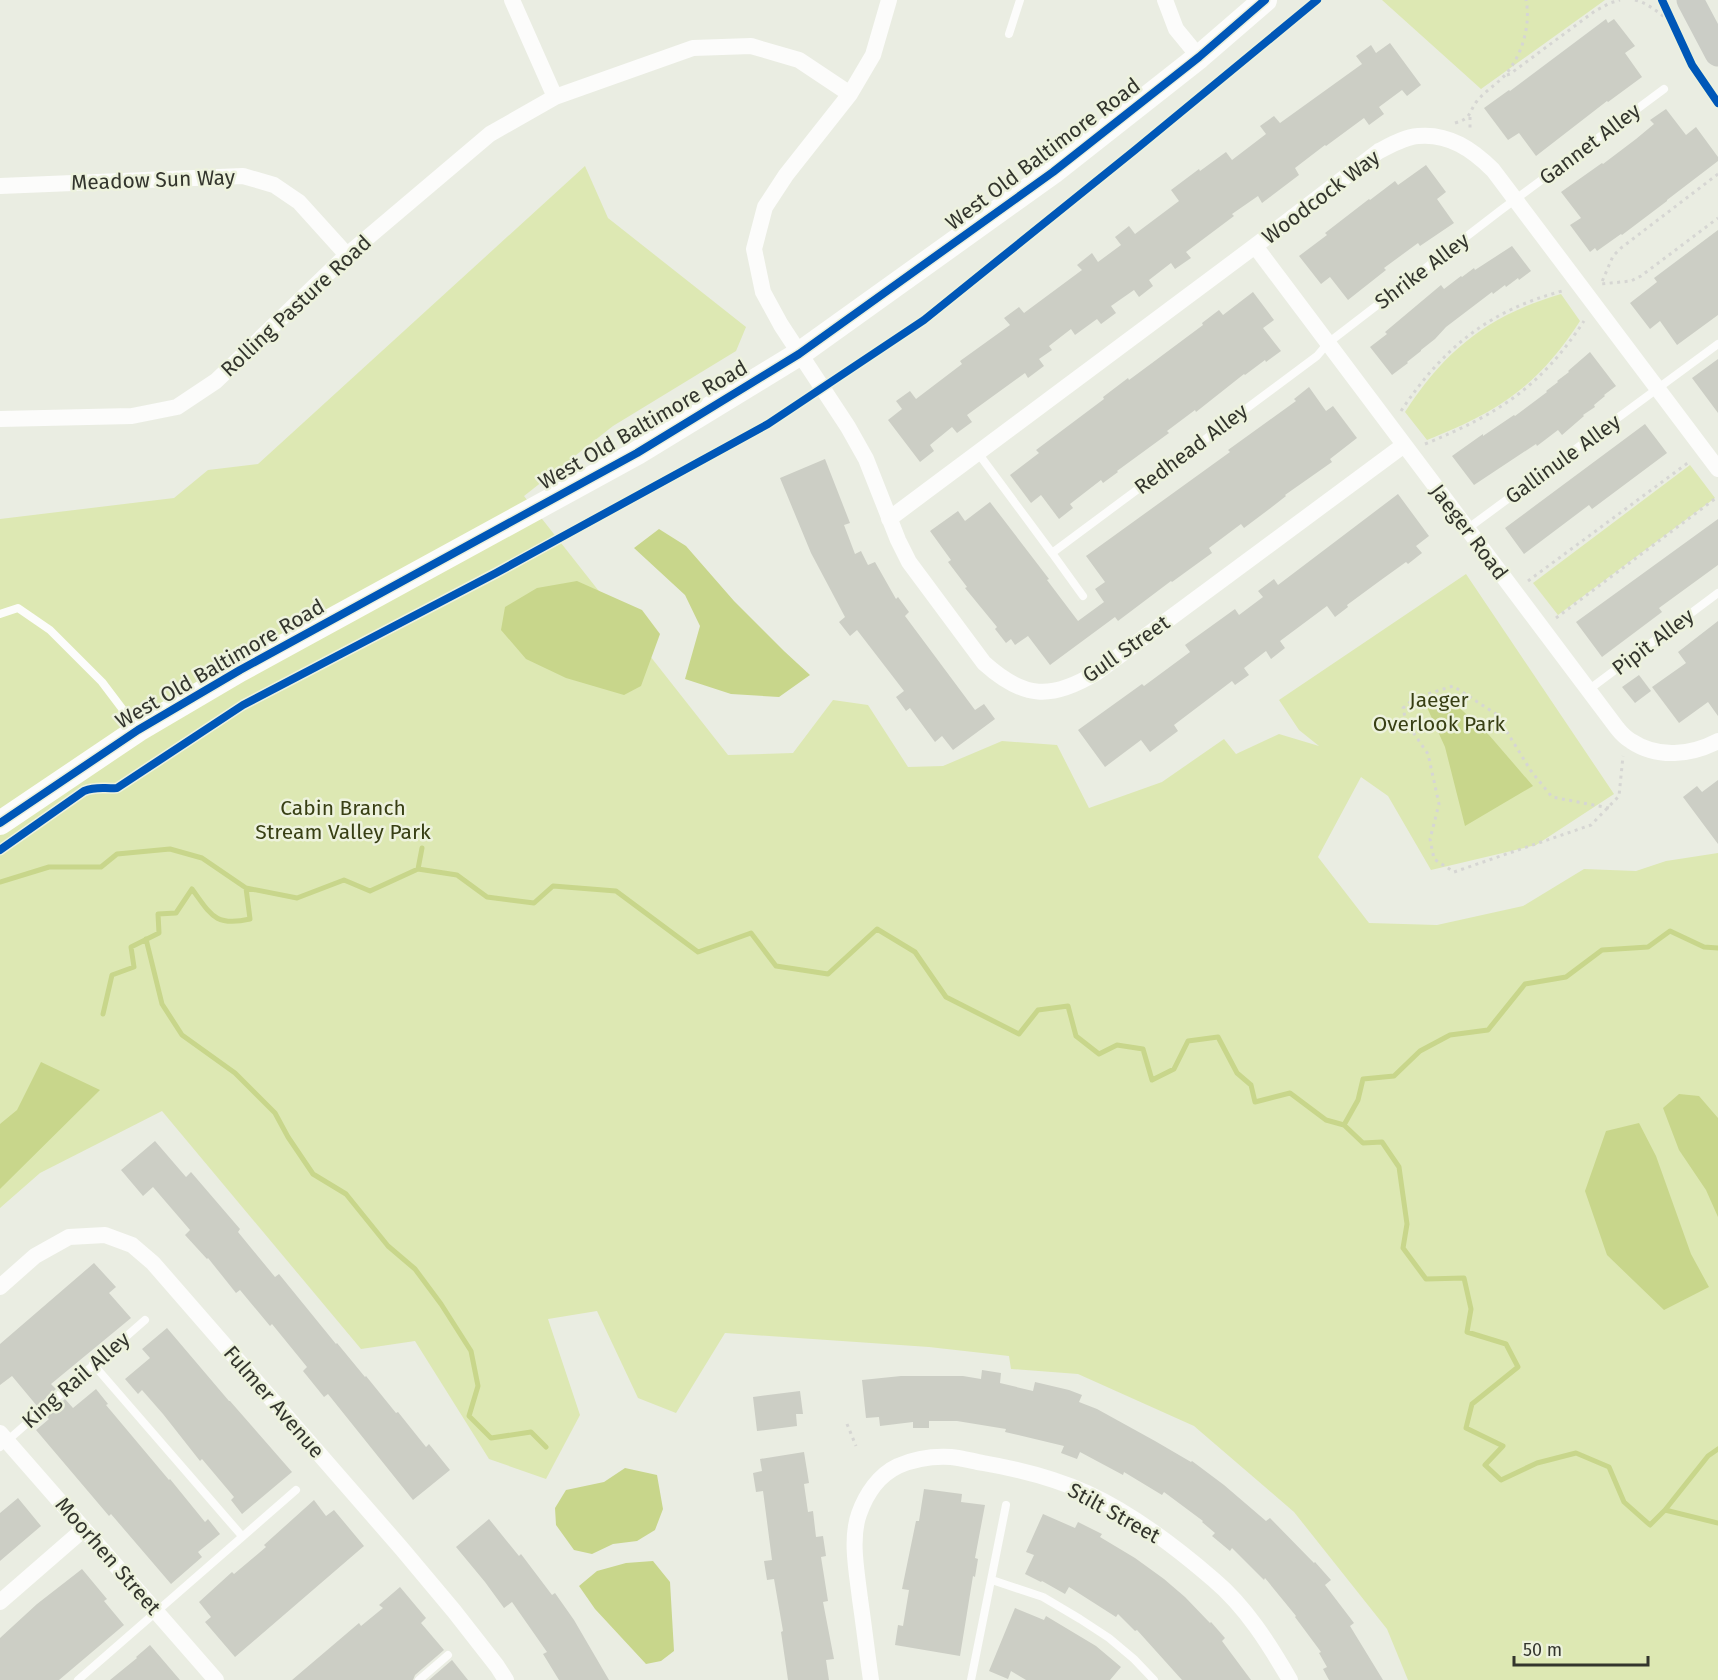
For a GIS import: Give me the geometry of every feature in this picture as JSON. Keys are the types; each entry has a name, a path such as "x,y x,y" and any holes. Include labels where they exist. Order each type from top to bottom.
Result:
{"main road":[{"path":"1678,5 1718,53"}],"street":[{"path":"512,0 555,97"},
{"name":"Gull Street","path":"889,0 873,55 850,94 786,175 765,207 754,249 763,292 781,325 848,427 866,459 889,519 909,562 984,663 999,677 1033,692 1050,693 1081,682 1404,445"},
{"path":"1166,0 1176,29 1199,57"},
{"name":"West Old Baltimore Road","path":"0,823 138,730 250,664 637,453 799,354 1053,172 1199,57 1265,0"},
{"name":"Rolling Pasture Road","path":"0,419 132,416 177,407 216,381 347,255 490,134 555,97 693,48 751,46 799,60 850,94"},
{"name":"Woodcock Way","path":"889,519 1256,246 1379,151 1418,136 1437,137 1457,143 1476,154 1493,170 1718,469"},
{"name":"Meadow Sun Way","path":"0,186 243,176 274,185 299,202 347,255"},
{"name":"Jaeger Road","path":"1256,246 1587,691 1617,728 1630,741 1646,749 1674,753 1702,749 1718,741"},
{"name":"Fulmer Avenue","path":"0,1287 36,1256 69,1236 105,1235 132,1245 153,1263 402,1549 497,1665 506,1680"},
{"name":"Moorhen Street","path":"2,1440 84,1529 216,1680"},
{"name":"Stilt Street","path":"871,1680 854,1551 858,1515 872,1488 881,1477 897,1466 911,1461 951,1457 1002,1466 1047,1478 1087,1493 1120,1511 1173,1546 1216,1582 1270,1645 1290,1680"},
{"path":"0,1602 84,1529"}],"lane":[{"path":"1009,34 1020,0"},
{"name":"Gannet Alley","path":"1516,199 1664,89"},
{"name":"Shrike Alley","path":"1328,343 1516,199"},
{"name":"Redhead Alley","path":"1052,553 1317,356 1328,343"},
{"name":"Gallinule Alley","path":"1467,529 1718,344"},
{"path":"978,453 1083,596"},
{"name":"Pipit Alley","path":"1587,691 1718,593"},
{"path":"0,614 18,608 50,630 102,682 138,730"},
{"name":"King Rail Alley","path":"2,1440 145,1320"},
{"path":"93,1364 242,1536"},
{"path":"78,1680 296,1490"},
{"path":"971,1680 1006,1505"},
{"path":"992,1580 1043,1597 1080,1619 1109,1638 1154,1680"},
{"path":"419,1680 448,1655"}],"path":[{"path":"1470,130 1470,116 1477,101 1505,75 1523,44 1527,19 1526,0"},
{"path":"1505,75 1510,74 1594,11 1620,0"},
{"path":"1635,0 1653,8 1672,23 1677,34"},
{"path":"1672,23 1678,5"},
{"path":"1455,123 1470,116"},
{"path":"1718,174 1612,256 1601,284 1631,281 1641,276 1718,218"},
{"path":"1401,411 1416,388 1444,356 1484,324 1520,304 1562,291"},
{"path":"1425,444 1474,423 1502,407 1532,384 1564,351 1584,321"},
{"path":"1528,581 1689,462"},
{"path":"1556,618 1716,498"},
{"path":"1609,808 1552,797 1531,771 1496,714 1454,686 1415,698 1403,708 1406,722 1428,754 1440,804 1430,839 1434,859 1454,872 1591,825 1609,808 1619,796 1623,754 1630,741"},
{"path":"847,1424 856,1446"}],"green space":[{"path":"1382,0 1605,0 1481,89"},
{"name":"Cabin Branch Stream Valley Park","path":"585,166 608,218 746,327 736,351 613,426 524,496 728,755 793,753 833,700 868,705 908,767 943,766 1002,741 1057,745 1089,808 1162,782 1224,739 1236,754 1279,734 1319,746 1299,730 1279,700 1466,574 1614,794 1536,845 1431,870 1388,796 1361,777 1318,857 1369,923 1437,925 1523,906 1584,869 1636,871 1666,861 1718,853 1718,1680 1408,1680 1387,1629 1294,1512 1194,1426 1078,1374 1011,1369 1009,1356 929,1347 725,1333 676,1413 638,1398 597,1311 548,1319 580,1415 546,1479 489,1459 415,1341 361,1349 162,1111 40,1173 0,1208 0,519 174,498 208,470 258,464"},
{"path":"1561,294 1580,321 1548,363 1532,380 1496,407 1427,440 1405,412 1437,370 1471,337 1491,324 1512,312"},
{"path":"1690,465 1715,498 1558,615 1533,583"}],"shaded area":[{"path":"659,529 686,546 734,601 810,675 779,697 731,694 685,679 700,626 685,595 634,548"},
{"path":"577,581 642,610 660,634 641,686 624,695 566,678 526,659 501,630 505,607 537,588"},
{"path":"1451,700 1489,735 1533,786 1465,826 1445,747 1425,703"},
{"path":"41,1062 100,1090 0,1189 0,1124 17,1110"},
{"path":"1679,1094 1699,1096 1718,1118 1718,1217 1706,1190 1679,1150 1663,1108"},
{"path":"1639,1123 1656,1156 1691,1254 1709,1287 1664,1310 1607,1255 1585,1191 1606,1131"},
{"path":"625,1468 657,1475 663,1509 655,1530 637,1541 613,1544 592,1554 574,1550 556,1525 555,1508 566,1490 604,1482"},
{"path":"653,1561 670,1582 674,1651 661,1661 646,1664 595,1609 579,1586 597,1571 626,1563"}],"building":[{"path":"1606,19 1608,23 1614,19 1635,46 1625,53 1642,77 1536,156 1519,133 1508,140 1484,108"},
{"path":"1390,43 1421,85 1407,96 1402,90 1379,107 1384,114 1369,125 1364,118 1325,145 1295,168 1299,175 1262,203 1258,196 1232,214 1234,216 1186,252 1191,258 1175,269 1171,263 1149,280 1153,286 1139,297 1134,290 1111,306 1116,313 1101,324 1097,319 1075,335 1071,329 1049,346 1052,350 1039,359 1044,366 1028,378 1025,373 967,415 972,422 957,433 952,427 930,445 934,451 920,462 888,420 902,409 896,401 910,391 916,399 962,364 960,361 1010,325 1004,318 1019,307 1024,313 1082,270 1077,265 1092,253 1098,262 1121,245 1115,237 1129,226 1135,234 1179,201 1171,190 1226,152 1232,160 1266,134 1260,126 1274,116 1280,123 1362,64 1356,56 1371,45 1376,53"},
{"path":"1666,109 1686,135 1696,127 1718,157 1718,161 1622,235 1597,251 1595,248 1590,252 1570,225 1581,218 1561,192 1636,139 1654,124 1650,120"},
{"path":"1426,165 1446,192 1437,199 1454,223 1420,246 1418,243 1384,268 1386,270 1348,300 1330,277 1321,284 1299,256 1369,199 1395,181 1398,185"},
{"path":"1718,230 1718,315 1677,345 1660,321 1650,329 1630,303 1657,282 1654,278"},
{"path":"1512,246 1531,271 1493,294 1492,292 1446,327 1392,375 1370,347 1441,285 1444,289 1461,276 1474,268 1475,270"},
{"path":"1253,292 1274,320 1263,328 1281,351 1244,374 1196,412 1195,410 1167,431 1169,433 1103,483 1101,480 1070,504 1073,508 1059,519 1041,495 1031,503 1010,475 1039,453 1036,450 1128,378 1129,380 1203,325 1202,323 1219,310 1223,315"},
{"path":"1590,352 1616,386 1562,435 1558,430 1537,446 1536,444 1474,485 1452,456 1483,434 1483,436 1515,416 1547,392"},
{"path":"1718,359 1718,413 1692,378"},
{"path":"1309,387 1326,411 1333,406 1357,438 1330,459 1332,462 1285,495 1244,528 1241,524 1209,548 1212,553 1118,621 1115,617 1050,665 1028,636 1015,645 1011,639 1006,643 995,629 997,627 965,588 967,587 948,562 951,560 930,531 958,511 965,521 990,502 1078,621 1104,602 1095,589 1105,582 1086,556 1230,452 1228,450 1296,401 1294,399"},
{"path":"1645,424 1667,453 1592,509 1589,505 1524,554 1505,528"},
{"path":"825,459 850,523 844,525 855,554 861,551 868,565 875,562 896,599 898,597 909,612 905,616 975,710 984,704 995,719 953,750 942,736 935,742 910,708 906,711 896,697 904,691 857,630 850,636 839,622 845,617 811,553 780,478"},
{"path":"1398,494 1429,536 1416,546 1422,553 1347,605 1348,607 1335,617 1327,606 1280,641 1285,648 1271,659 1266,651 1244,668 1249,675 1235,685 1232,681 1174,725 1178,731 1150,752 1141,740 1105,767 1078,730 1190,652 1185,645 1235,609 1239,615 1263,597 1258,591 1274,579 1278,585"},
{"path":"1718,519 1718,565 1659,608 1662,612 1602,657 1576,622"},
{"path":"1718,621 1718,716 1708,702 1679,723 1652,687 1686,663 1678,652"},
{"path":"1639,675 1651,691 1635,703 1622,687"},
{"path":"1718,780 1718,844 1683,797 1697,786 1702,792"},
{"path":"155,1141 186,1177 191,1172 240,1229 238,1232 275,1277 279,1274 396,1413 398,1412 426,1447 429,1444 450,1470 413,1500 328,1394 324,1397 303,1371 307,1367 272,1324 270,1326 240,1290 236,1293 208,1258 185,1235 190,1230 153,1187 143,1196 121,1170"},
{"path":"94,1263 116,1287 109,1293 131,1318 51,1384 56,1389 37,1406 12,1376 0,1385 0,1344"},
{"path":"167,1328 292,1472 242,1514 231,1500 234,1497 202,1459 200,1461 163,1414 142,1390 138,1394 125,1379 150,1358 142,1349"},
{"path":"982,1370 1001,1373 1000,1383 1033,1391 1035,1382 1082,1395 1079,1402 1097,1409 1192,1461 1266,1521 1270,1518 1331,1580 1325,1585 1354,1623 1350,1626 1383,1680 1329,1680 1323,1669 1327,1667 1319,1653 1321,1652 1265,1578 1264,1580 1232,1548 1230,1551 1212,1536 1215,1533 1203,1521 1164,1492 1162,1495 1124,1472 1123,1475 1080,1452 1077,1459 1061,1453 1064,1446 1005,1432 1006,1429 957,1421 929,1421 929,1428 913,1428 913,1422 880,1426 879,1417 866,1418 862,1380 901,1376 963,1376 981,1379"},
{"path":"96,1389 108,1404 106,1405 169,1480 205,1522 208,1519 220,1534 198,1552 202,1557 171,1584 36,1430 49,1419 46,1416 65,1399 73,1408"},
{"path":"800,1391 803,1414 796,1414 797,1426 757,1431 753,1397"},
{"path":"804,1452 809,1483 804,1484 808,1512 813,1511 816,1537 823,1536 826,1556 821,1557 828,1601 823,1602 834,1659 826,1660 829,1680 788,1680 774,1579 767,1580 764,1561 772,1560 763,1491 756,1492 753,1473 762,1471 760,1459"},
{"path":"924,1489 962,1494 961,1502 985,1505 975,1558 978,1559 975,1577 973,1576 960,1656 895,1645 898,1625 903,1626 909,1590 902,1589 916,1521 919,1521"},
{"path":"18,1498 41,1526 0,1561 0,1513"},
{"path":"314,1500 326,1516 334,1510 364,1546 235,1657 205,1622 211,1617 199,1602 232,1572 234,1574 266,1547 264,1545"},
{"path":"1043,1514 1075,1528 1078,1522 1102,1534 1100,1537 1164,1579 1225,1638 1222,1641 1251,1680 1182,1680 1137,1630 1135,1631 1118,1614 1116,1617 1069,1587 1065,1594 1025,1574 1034,1555 1026,1552"},
{"path":"489,1519 519,1556 521,1554 552,1595 555,1593 574,1620 609,1680 559,1680 543,1654 547,1652 512,1602 504,1608 456,1547"},
{"path":"82,1569 107,1599 104,1601 124,1625 59,1680 0,1680 0,1638 37,1604"},
{"path":"400,1587 426,1618 421,1623 444,1650 415,1675 413,1680 292,1680 359,1623 361,1626 383,1608 379,1605"},
{"path":"1015,1608 1044,1620 1046,1616 1096,1646 1121,1667 1110,1680 1026,1680 1011,1671 1008,1679 989,1671"},
{"path":"150,1645 180,1680 110,1680 137,1658"},
{"path":"452,1660 468,1680 429,1680"}],"waterway":[{"path":"418,869 422,848"},
{"path":"0,882 49,867 101,867 117,854 170,849 202,858 246,888 297,898 344,880 370,891 418,869 457,875 487,897 534,903 553,886 616,891 698,952 751,933 776,966 828,974 877,929 915,952 946,997 1019,1034 1038,1010 1068,1006 1076,1036 1099,1054 1117,1045 1143,1049 1152,1080 1174,1069 1188,1041 1218,1037 1237,1073 1251,1085 1255,1102 1290,1093 1326,1120 1344,1125 1358,1100 1363,1079 1394,1076 1420,1051 1450,1035 1488,1030 1525,984 1566,977 1602,950 1648,947 1670,931 1704,947 1718,948"},
{"path":"103,1014 112,975 134,967 131,947 159,933 158,914 176,913 192,889 215,917 229,921 250,919 246,888"},
{"path":"146,939 162,1004 182,1035 235,1073 275,1113 313,1174 346,1194 388,1246 415,1269 441,1304 471,1351 478,1386 469,1416 491,1438 531,1432 546,1447"},
{"path":"1344,1125 1363,1143 1382,1142 1399,1167 1407,1224 1403,1248 1426,1279 1464,1278 1471,1309 1467,1332 1506,1344 1518,1367 1472,1404 1466,1428 1503,1446 1485,1465 1501,1480 1537,1463 1576,1453 1609,1467 1624,1502 1650,1525 1665,1510 1718,1523"},
{"path":"1665,1510 1708,1456 1718,1449"}],"cycle path":[{"path":"0,823 138,730 240,670 637,453 799,354 1053,172 1199,57 1265,0"},
{"path":"0,850 84,791 97,788 117,788 243,705 496,573 768,424 924,320 1317,0"},
{"path":"1662,0 1692,65 1718,103"}],"park label":[{"name":"Jaeger Overlook Park","path":"1439,712"}]}
